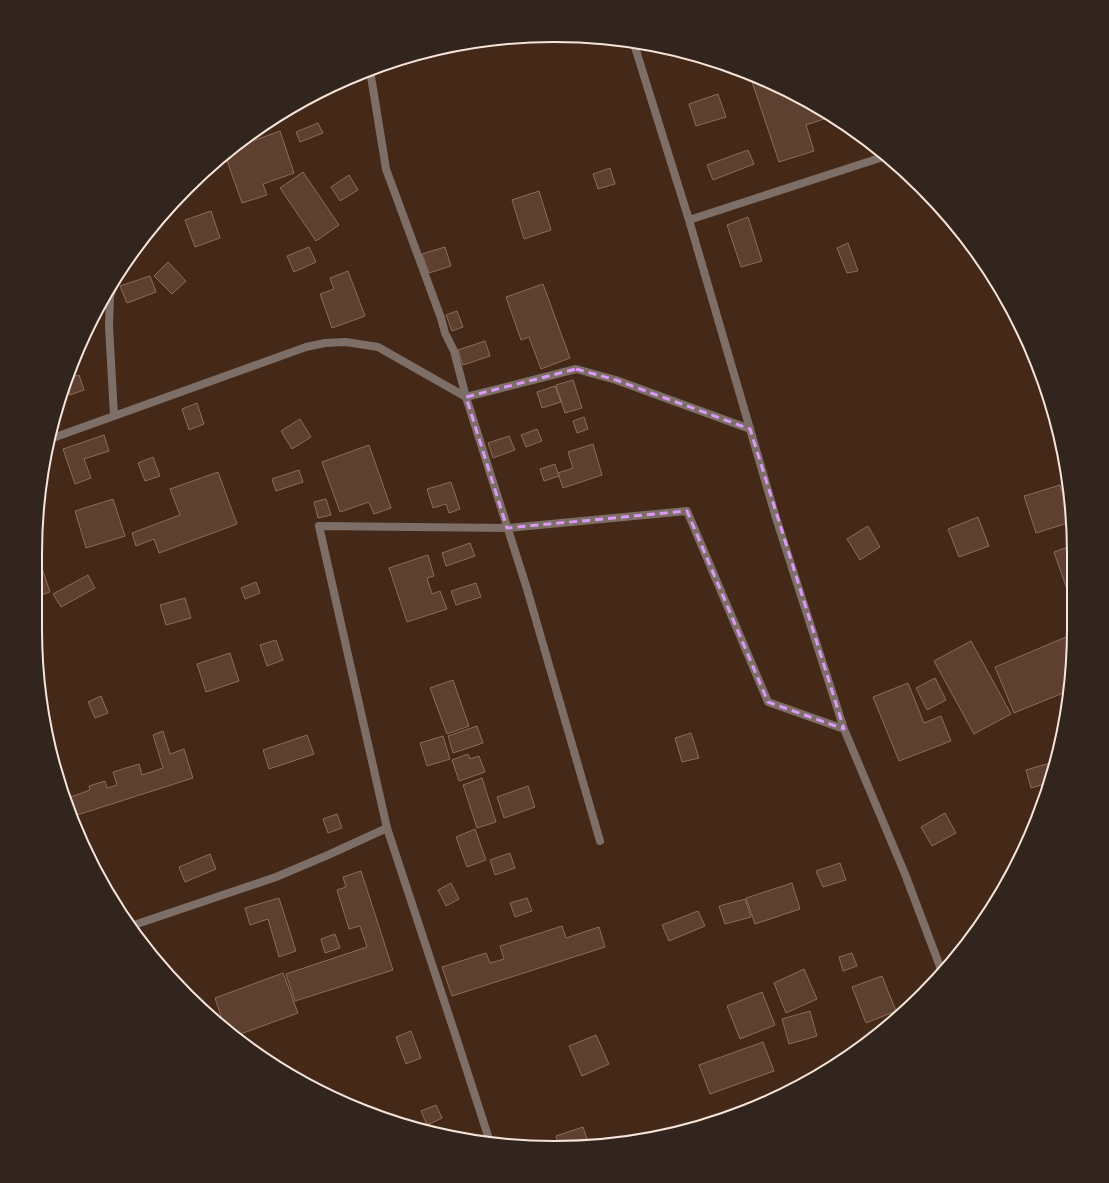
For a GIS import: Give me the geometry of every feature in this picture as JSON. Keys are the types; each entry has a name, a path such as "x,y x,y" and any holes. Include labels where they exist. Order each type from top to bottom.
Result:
{"street":[{"path":"635,49 689,220 776,518 844,729 905,874 940,966"},
{"path":"371,76 386,169 445,333 454,351 466,397 527,589 600,841"},
{"path":"689,220 879,158"},
{"path":"110,300 109,326 114,416"},
{"path":"56,437 306,347 325,343 346,342 378,347 466,397 576,369 616,380 750,429"},
{"path":"488,1137 458,1040 387,828 319,526 507,528 687,511 768,702 844,729"},
{"path":"136,924 276,877 387,828"}],"highlighted area":[{"path":"576,369 616,380 750,429 844,729 768,702 687,511 507,528 466,397"}],"building":[{"path":"752,81 781,95 824,119 806,125 814,151 779,162"},
{"path":"718,94 726,117 696,126 689,104"},
{"path":"318,123 323,133 300,142 296,132"},
{"path":"280,131 294,173 263,184 267,195 242,203 227,161 252,141"},
{"path":"748,150 754,164 713,180 707,165"},
{"path":"610,168 615,184 598,189 593,174"},
{"path":"303,172 339,225 316,241 280,188"},
{"path":"349,175 358,190 340,201 331,187"},
{"path":"539,191 551,230 524,239 512,200"},
{"path":"211,211 220,238 195,247 185,220"},
{"path":"748,217 762,261 741,267 727,225"},
{"path":"848,243 858,271 847,273 837,248"},
{"path":"309,247 316,262 294,272 287,256"},
{"path":"445,247 451,266 429,273 422,254"},
{"path":"168,262 186,281 172,294 154,276"},
{"path":"348,271 365,316 332,328 320,294 334,289 330,278"},
{"path":"150,276 156,292 127,303 120,286"},
{"path":"543,284 570,358 541,369 529,337 521,340 506,297"},
{"path":"457,311 463,327 452,331 446,315"},
{"path":"485,341 490,356 463,365 458,350"},
{"path":"79,375 84,390 70,395 69,390 74,376"},
{"path":"573,380 582,408 565,413 556,385"},
{"path":"555,386 561,402 542,408 537,392"},
{"path":"197,403 204,424 189,430 182,409"},
{"path":"584,417 588,429 577,433 573,421"},
{"path":"300,419 311,437 292,449 281,431"},
{"path":"537,429 542,441 526,447 521,435"},
{"path":"104,435 109,451 84,459 91,478 75,484 63,449"},
{"path":"509,436 515,450 493,458 488,443"},
{"path":"593,444 602,475 563,488 558,473 573,468 568,452"},
{"path":"369,445 391,508 374,514 369,502 340,512 322,462"},
{"path":"153,457 160,476 145,481 138,463"},
{"path":"555,464 559,476 544,481 540,469"},
{"path":"299,470 303,482 276,491 272,479"},
{"path":"218,472 237,524 159,553 154,539 136,546 132,533 180,515 170,489"},
{"path":"451,482 460,509 449,513 446,504 433,508 427,489"},
{"path":"1060,485 1064,498 1066,524 1036,533 1024,496"},
{"path":"113,499 125,536 86,548 75,511"},
{"path":"326,499 331,515 318,518 314,502"},
{"path":"978,517 989,546 959,557 948,529"},
{"path":"868,526 880,547 860,560 847,539"},
{"path":"470,543 475,556 446,566 442,553"},
{"path":"1067,547 1067,589 1054,552"},
{"path":"428,555 434,576 427,578 432,594 440,591 447,609 407,622 389,568"},
{"path":"42,568 50,592 42,595"},
{"path":"88,575 95,588 61,607 53,594"},
{"path":"256,582 260,593 245,599 241,588"},
{"path":"476,583 481,597 456,605 451,591"},
{"path":"185,598 191,618 166,625 160,605"},
{"path":"1067,637 1063,693 1014,713 995,667"},
{"path":"276,640 283,660 267,666 260,645"},
{"path":"971,641 1011,714 974,734 934,661"},
{"path":"230,653 239,681 206,692 197,664"},
{"path":"935,678 946,700 927,710 916,688"},
{"path":"453,680 469,726 447,734 430,688"},
{"path":"908,683 924,723 941,716 951,741 899,761 873,697"},
{"path":"101,696 108,713 95,718 88,702"},
{"path":"477,726 483,743 453,753 448,736"},
{"path":"163,731 170,754 184,749 193,778 77,815 71,797 90,790 89,786 105,781 107,788 117,785 113,772 139,764 142,775 163,768 153,735"},
{"path":"691,733 699,758 682,762 675,738"},
{"path":"307,735 314,754 269,769 263,750"},
{"path":"443,736 450,759 427,766 420,743"},
{"path":"468,754 470,759 479,756 485,772 459,781 452,760"},
{"path":"1049,763 1043,785 1031,788 1026,770"},
{"path":"482,778 496,822 477,828 463,785"},
{"path":"528,786 535,807 504,818 497,797"},
{"path":"945,813 956,833 932,846 921,827"},
{"path":"337,814 342,828 328,833 323,819"},
{"path":"475,829 486,860 467,867 456,837"},
{"path":"510,853 515,868 495,875 490,860"},
{"path":"210,854 216,869 185,882 179,867"},
{"path":"840,863 846,880 823,887 816,871"},
{"path":"361,871 393,970 295,1001 286,974 367,947 360,926 349,929 337,890 346,887 343,877"},
{"path":"451,883 459,899 446,906 438,890"},
{"path":"792,883 800,909 755,924 746,898"},
{"path":"279,898 296,951 279,957 268,919 250,925 245,908"},
{"path":"527,898 532,911 515,917 510,903"},
{"path":"745,899 751,917 725,924 719,906"},
{"path":"698,911 705,926 669,941 662,925"},
{"path":"562,926 566,938 599,927 605,947 452,996 442,967 486,953 490,963 504,959 500,946"},
{"path":"335,934 340,948 325,953 321,939"},
{"path":"852,953 857,966 843,971 839,957"},
{"path":"804,969 817,999 786,1013 774,983"},
{"path":"283,973 298,1013 241,1034 222,1018 215,998"},
{"path":"882,976 896,1011 866,1023 852,987"},
{"path":"762,992 775,1025 740,1039 727,1006"},
{"path":"810,1011 817,1036 789,1044 782,1019"},
{"path":"411,1031 421,1058 406,1064 396,1037"},
{"path":"596,1035 609,1064 582,1076 569,1046"},
{"path":"763,1042 774,1071 710,1094 699,1065"},
{"path":"436,1105 442,1118 427,1125 421,1111"},
{"path":"583,1127 587,1140 557,1141 556,1136"}]}
